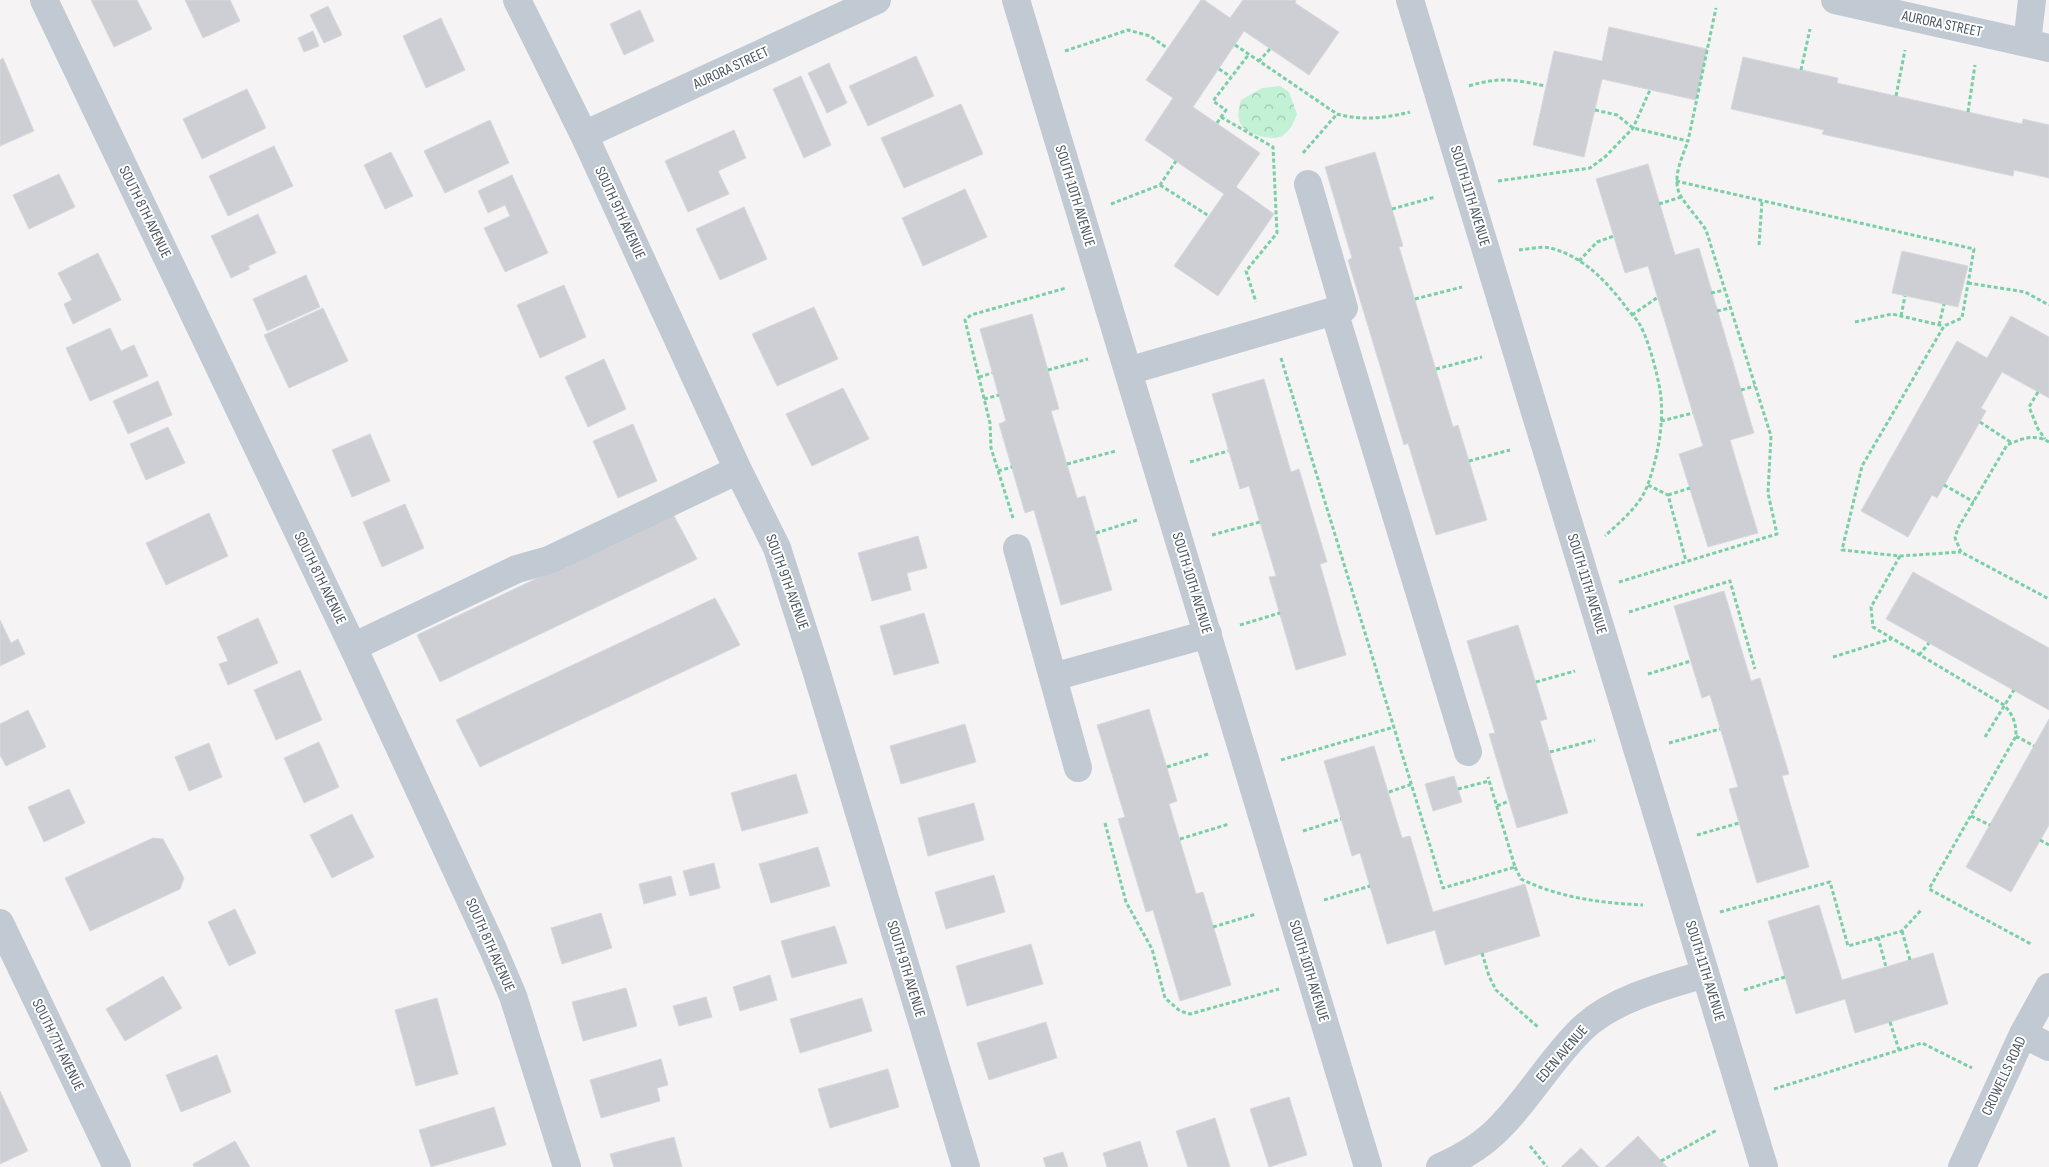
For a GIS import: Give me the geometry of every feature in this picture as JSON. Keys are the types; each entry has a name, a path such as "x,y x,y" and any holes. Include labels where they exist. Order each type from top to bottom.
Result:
{"street":[{"name":"SOUTH 8TH AVENUE","path":"44,0 353,647 493,949 513,996 566,1167"},
{"name":"SOUTH 9TH AVENUE","path":"517,0 584,135 738,470 777,548 791,588 966,1167"},
{"name":"AURORA STREET","path":"584,135 877,0"},
{"name":"SOUTH 10TH AVENUE","path":"1016,0 1368,1167"},
{"name":"SOUTH 11TH AVENUE","path":"1410,0 1764,1167"},
{"name":"AURORA STREET","path":"1835,0 2038,45"},
{"path":"2032,0 2038,45"},
{"path":"1128,371 1344,308 1308,184"},
{"path":"1334,311 1477,761"},
{"path":"353,647 517,569 549,560 738,470"},
{"path":"1017,548 1078,768"},
{"path":"1053,677 1208,634"},
{"name":"SOUTH 7TH AVENUE","path":"0,922 117,1167"},
{"name":"EDEN AVENUE","path":"1440,1167 1480,1144 1502,1125 1564,1047 1585,1026 1637,994 1706,974"},
{"name":"CROWELLS ROAD","path":"1962,1167 2023,1034 2049,987"},
{"path":"2023,1034 2049,1047"}],"path":[{"path":"1619,582 1777,534 1768,493 1770,436 1706,230 1695,212 1681,197 1676,182 1688,141 1716,8"},
{"path":"1801,70 1810,29"},
{"path":"1064,52 1128,30 1150,36 1167,48"},
{"path":"1235,45 1337,114 1349,117 1383,118 1410,112"},
{"path":"1259,61 1270,49"},
{"path":"1896,96 1905,50"},
{"path":"1217,123 1226,110 1213,101 1249,54"},
{"path":"1968,112 1975,65"},
{"path":"1219,69 1231,77"},
{"path":"1469,87 1490,80 1506,79 1546,86"},
{"path":"1498,182 1590,168 1606,156 1633,128 1650,90"},
{"path":"1595,110 1617,115 1633,128 1688,141"},
{"path":"1300,157 1337,114"},
{"path":"1222,117 1273,147 1277,233 1246,271 1265,330"},
{"path":"1111,204 1160,186 1176,161"},
{"path":"1274,186 1281,178"},
{"path":"1676,182 1974,249 1962,318 1944,326 1892,314 1855,322"},
{"path":"1160,186 1208,216"},
{"path":"1392,209 1435,197"},
{"path":"1659,204 1681,197"},
{"path":"1759,245 1762,201"},
{"path":"1579,260 1597,242 1614,236"},
{"path":"1519,250 1548,248 1579,260 1591,268 1614,292 1640,325 1653,363 1660,392 1661,421 1648,485 1636,506 1605,536"},
{"path":"1968,283 2025,292 2049,305"},
{"path":"1415,300 1462,286"},
{"path":"1013,518 991,448 990,423 965,320 971,315 1066,288"},
{"path":"1711,293 1725,290"},
{"path":"1901,316 1906,296"},
{"path":"1632,315 1658,297"},
{"path":"1939,325 1944,304"},
{"path":"1717,311 1730,308"},
{"path":"1944,326 1862,466 1842,550 1900,556 1961,552 2049,598"},
{"path":"1280,353 1443,888 1515,867"},
{"path":"1436,369 1482,357"},
{"path":"1048,370 1088,359"},
{"path":"979,377 992,374"},
{"path":"1741,390 1755,386"},
{"path":"2038,392 2029,407 2038,429 2049,442"},
{"path":"984,399 999,396"},
{"path":"1661,421 1692,413"},
{"path":"1980,422 2012,443"},
{"path":"1961,552 1955,538 1958,528 2007,445 2019,439 2031,437 2045,439"},
{"path":"1469,461 1510,450"},
{"path":"1067,464 1116,451"},
{"path":"1190,462 1228,451"},
{"path":"998,471 1012,467"},
{"path":"1648,485 1668,495 1690,488"},
{"path":"1944,485 1974,502"},
{"path":"1668,495 1686,562"},
{"path":"1096,533 1137,520"},
{"path":"1212,535 1260,522"},
{"path":"1900,556 1871,607 1873,627 2004,706 2012,714 2016,725 2016,736 1929,890 2031,944"},
{"path":"1628,612 1730,581 1756,669"},
{"path":"1240,625 1280,613"},
{"path":"1834,657 1892,639"},
{"path":"1919,655 1929,643"},
{"path":"1647,674 1691,661"},
{"path":"1536,682 1575,671"},
{"path":"1985,737 2014,690"},
{"path":"1281,760 1394,727"},
{"path":"1668,743 1720,729"},
{"path":"2016,736 2034,746"},
{"path":"1550,752 1595,740"},
{"path":"1167,767 1208,754"},
{"path":"1477,761 1497,806 1520,879 1534,886 1575,898 1614,904 1643,905"},
{"path":"1389,792 1412,784"},
{"path":"1497,806 1509,801"},
{"path":"1970,816 1990,825"},
{"path":"1303,831 1341,820"},
{"path":"1696,835 1739,823"},
{"path":"1105,824 1126,902 1152,949 1165,998 1172,1005 1180,1012 1190,1014 1279,989"},
{"path":"1180,839 1229,824"},
{"path":"2040,840 2049,845"},
{"path":"1720,913 1830,882 1848,946 1902,931 1922,909"},
{"path":"1324,900 1370,886"},
{"path":"1213,927 1256,914"},
{"path":"1902,931 1910,960"},
{"path":"1878,938 1886,967"},
{"path":"1482,953 1489,976 1496,990 1539,1028"},
{"path":"1743,990 1785,977"},
{"path":"1890,1022 1898,1050"},
{"path":"1773,1089 1922,1042 1972,1068"},
{"path":"1661,1160 1717,1130"},
{"path":"1530,1146 1548,1167"}],"green space":[{"path":"1280,86 1289,92 1297,114 1285,134 1273,138 1255,134 1245,129 1240,123 1239,116 1241,100 1262,88"}],"building":[{"path":"91,0 137,0 152,29 114,47"},
{"path":"185,0 230,0 240,21 203,38"},
{"path":"1201,0 1204,0 1230,18 1243,0 1296,0 1295,3 1339,32 1309,75 1244,31 1193,107 1260,153 1236,187 1274,214 1218,296 1174,266 1224,194 1145,140 1173,98 1146,80"},
{"path":"328,6 342,35 324,43 310,15"},
{"path":"640,10 654,41 624,55 610,24"},
{"path":"441,18 465,70 426,88 403,36"},
{"path":"1609,27 1707,49 1696,100 1602,79 1584,157 1533,145 1554,51 1602,61"},
{"path":"313,31 319,46 304,52 298,38"},
{"path":"916,56 934,96 868,126 849,86"},
{"path":"1743,57 1838,78 1837,83 2022,124 2023,119 2049,125 2049,178 2014,170 2013,176 1822,134 1824,130 1731,109"},
{"path":"3,58 34,131 0,146 0,60"},
{"path":"829,63 847,103 827,113 808,73"},
{"path":"801,76 831,145 804,158 773,89"},
{"path":"247,89 266,128 202,159 183,119"},
{"path":"961,104 983,154 904,188 881,138"},
{"path":"490,120 509,163 445,193 424,151"},
{"path":"734,130 746,158 718,171 729,194 688,212 665,161"},
{"path":"274,146 293,186 228,216 209,176"},
{"path":"391,152 413,196 385,209 364,165"},
{"path":"1375,152 1403,246 1399,247 1453,427 1458,425 1487,520 1436,535 1408,443 1404,445 1348,260 1352,258 1325,167"},
{"path":"1648,164 1675,255 1699,248 1754,433 1730,440 1758,533 1708,547 1679,454 1703,446 1648,266 1625,273 1596,179"},
{"path":"59,174 75,207 29,229 13,195"},
{"path":"512,175 548,253 505,272 484,228 510,216 505,205 488,213 478,191"},
{"path":"965,189 987,237 923,266 902,218"},
{"path":"744,207 767,259 720,280 696,229"},
{"path":"258,214 276,253 248,266 250,269 231,278 211,236"},
{"path":"1902,251 1968,266 1958,307 1892,293"},
{"path":"98,253 121,300 73,324 64,304 72,300 58,273"},
{"path":"306,275 320,307 267,331 253,299"},
{"path":"564,285 586,337 540,358 517,305"},
{"path":"814,307 838,359 777,386 752,334"},
{"path":"323,308 348,361 289,388 264,335"},
{"path":"1032,314 1059,409 1051,411 1077,498 1085,496 1112,590 1061,605 1034,510 1025,513 999,424 1006,421 980,329"},
{"path":"2011,316 2049,337 2049,398 2002,372 1981,408 1986,411 1937,498 1932,495 1908,537 1861,511 1957,341 1987,358"},
{"path":"110,328 121,351 134,345 148,376 90,401 66,348"},
{"path":"604,359 626,409 588,427 565,377"},
{"path":"1264,379 1291,472 1299,469 1327,562 1320,564 1346,655 1296,670 1269,577 1276,576 1249,486 1240,489 1212,394"},
{"path":"158,381 172,415 128,434 113,401"},
{"path":"843,388 869,439 812,466 786,414"},
{"path":"633,424 657,481 618,498 593,441"},
{"path":"168,427 185,463 146,480 130,444"},
{"path":"370,434 390,481 352,497 332,450"},
{"path":"405,504 424,548 382,567 363,522"},
{"path":"209,513 228,556 166,585 146,543"},
{"path":"673,514 697,559 440,682 417,635"},
{"path":"918,536 927,568 907,573 911,590 872,601 858,553"},
{"path":"1913,572 2049,648 2049,710 1886,619"},
{"path":"1724,591 1751,681 1760,678 1789,774 1782,776 1809,867 1757,883 1729,789 1738,787 1710,695 1702,698 1674,606"},
{"path":"715,598 740,645 480,767 456,720"},
{"path":"924,613 939,663 894,675 880,626"},
{"path":"258,618 278,663 228,685 219,664 228,661 217,637"},
{"path":"0,620 11,643 18,639 25,654 0,666"},
{"path":"1518,625 1547,719 1540,721 1568,813 1517,828 1489,734 1495,733 1467,641"},
{"path":"300,670 322,720 276,740 254,690"},
{"path":"1149,709 1177,801 1169,804 1196,894 1203,892 1231,985 1180,1001 1153,910 1146,912 1118,819 1125,817 1097,725"},
{"path":"28,710 46,747 6,766 0,755 0,724"},
{"path":"2049,719 2049,825 2011,892 1966,867"},
{"path":"965,724 976,762 901,784 890,746"},
{"path":"319,742 339,787 304,803 284,758"},
{"path":"209,743 222,777 189,791 175,757"},
{"path":"1374,746 1402,838 1410,836 1433,912 1525,884 1540,936 1445,965 1435,930 1387,944 1360,853 1352,856 1324,761"},
{"path":"796,774 808,813 742,831 731,793"},
{"path":"1454,776 1462,802 1433,811 1425,784"},
{"path":"69,789 85,823 44,842 28,807"},
{"path":"974,803 984,840 928,856 918,818"},
{"path":"352,814 374,857 332,878 310,835"},
{"path":"153,838 163,839 184,878 180,889 90,931 65,878"},
{"path":"818,847 830,886 771,903 759,864"},
{"path":"714,863 720,888 690,896 683,871"},
{"path":"994,875 1005,912 946,929 935,892"},
{"path":"671,876 676,895 644,904 639,884"},
{"path":"1819,905 1842,980 1933,953 1948,1004 1855,1033 1845,999 1796,1014 1768,921"},
{"path":"235,909 256,953 229,966 208,922"},
{"path":"601,913 612,948 562,964 551,928"},
{"path":"835,926 847,963 792,978 781,941"},
{"path":"1031,944 1043,984 967,1006 956,966"},
{"path":"770,975 777,1000 740,1011 733,987"},
{"path":"163,976 182,1008 125,1041 106,1009"},
{"path":"626,988 637,1026 583,1041 572,1002"},
{"path":"706,997 712,1017 679,1026 673,1006"},
{"path":"437,998 458,1074 416,1086 395,1010"},
{"path":"862,998 872,1031 800,1053 790,1019"},
{"path":"1046,1022 1057,1058 989,1080 977,1043"},
{"path":"217,1055 231,1092 181,1112 166,1075"},
{"path":"661,1059 668,1085 657,1088 660,1101 601,1118 590,1080"},
{"path":"888,1069 899,1107 830,1128 818,1089"},
{"path":"0,1091 28,1151 0,1164"},
{"path":"1289,1097 1307,1155 1269,1167 1250,1109"},
{"path":"494,1107 506,1145 431,1167 419,1130"},
{"path":"1215,1118 1230,1167 1188,1167 1176,1131"},
{"path":"1638,1136 1667,1167 1605,1167"},
{"path":"674,1137 682,1167 614,1167 610,1154"},
{"path":"235,1141 250,1167 194,1167 193,1164"},
{"path":"1140,1141 1148,1167 1107,1167 1103,1153"},
{"path":"1581,1148 1599,1167 1561,1167"},
{"path":"1063,1152 1068,1167 1046,1167 1043,1158"}]}
